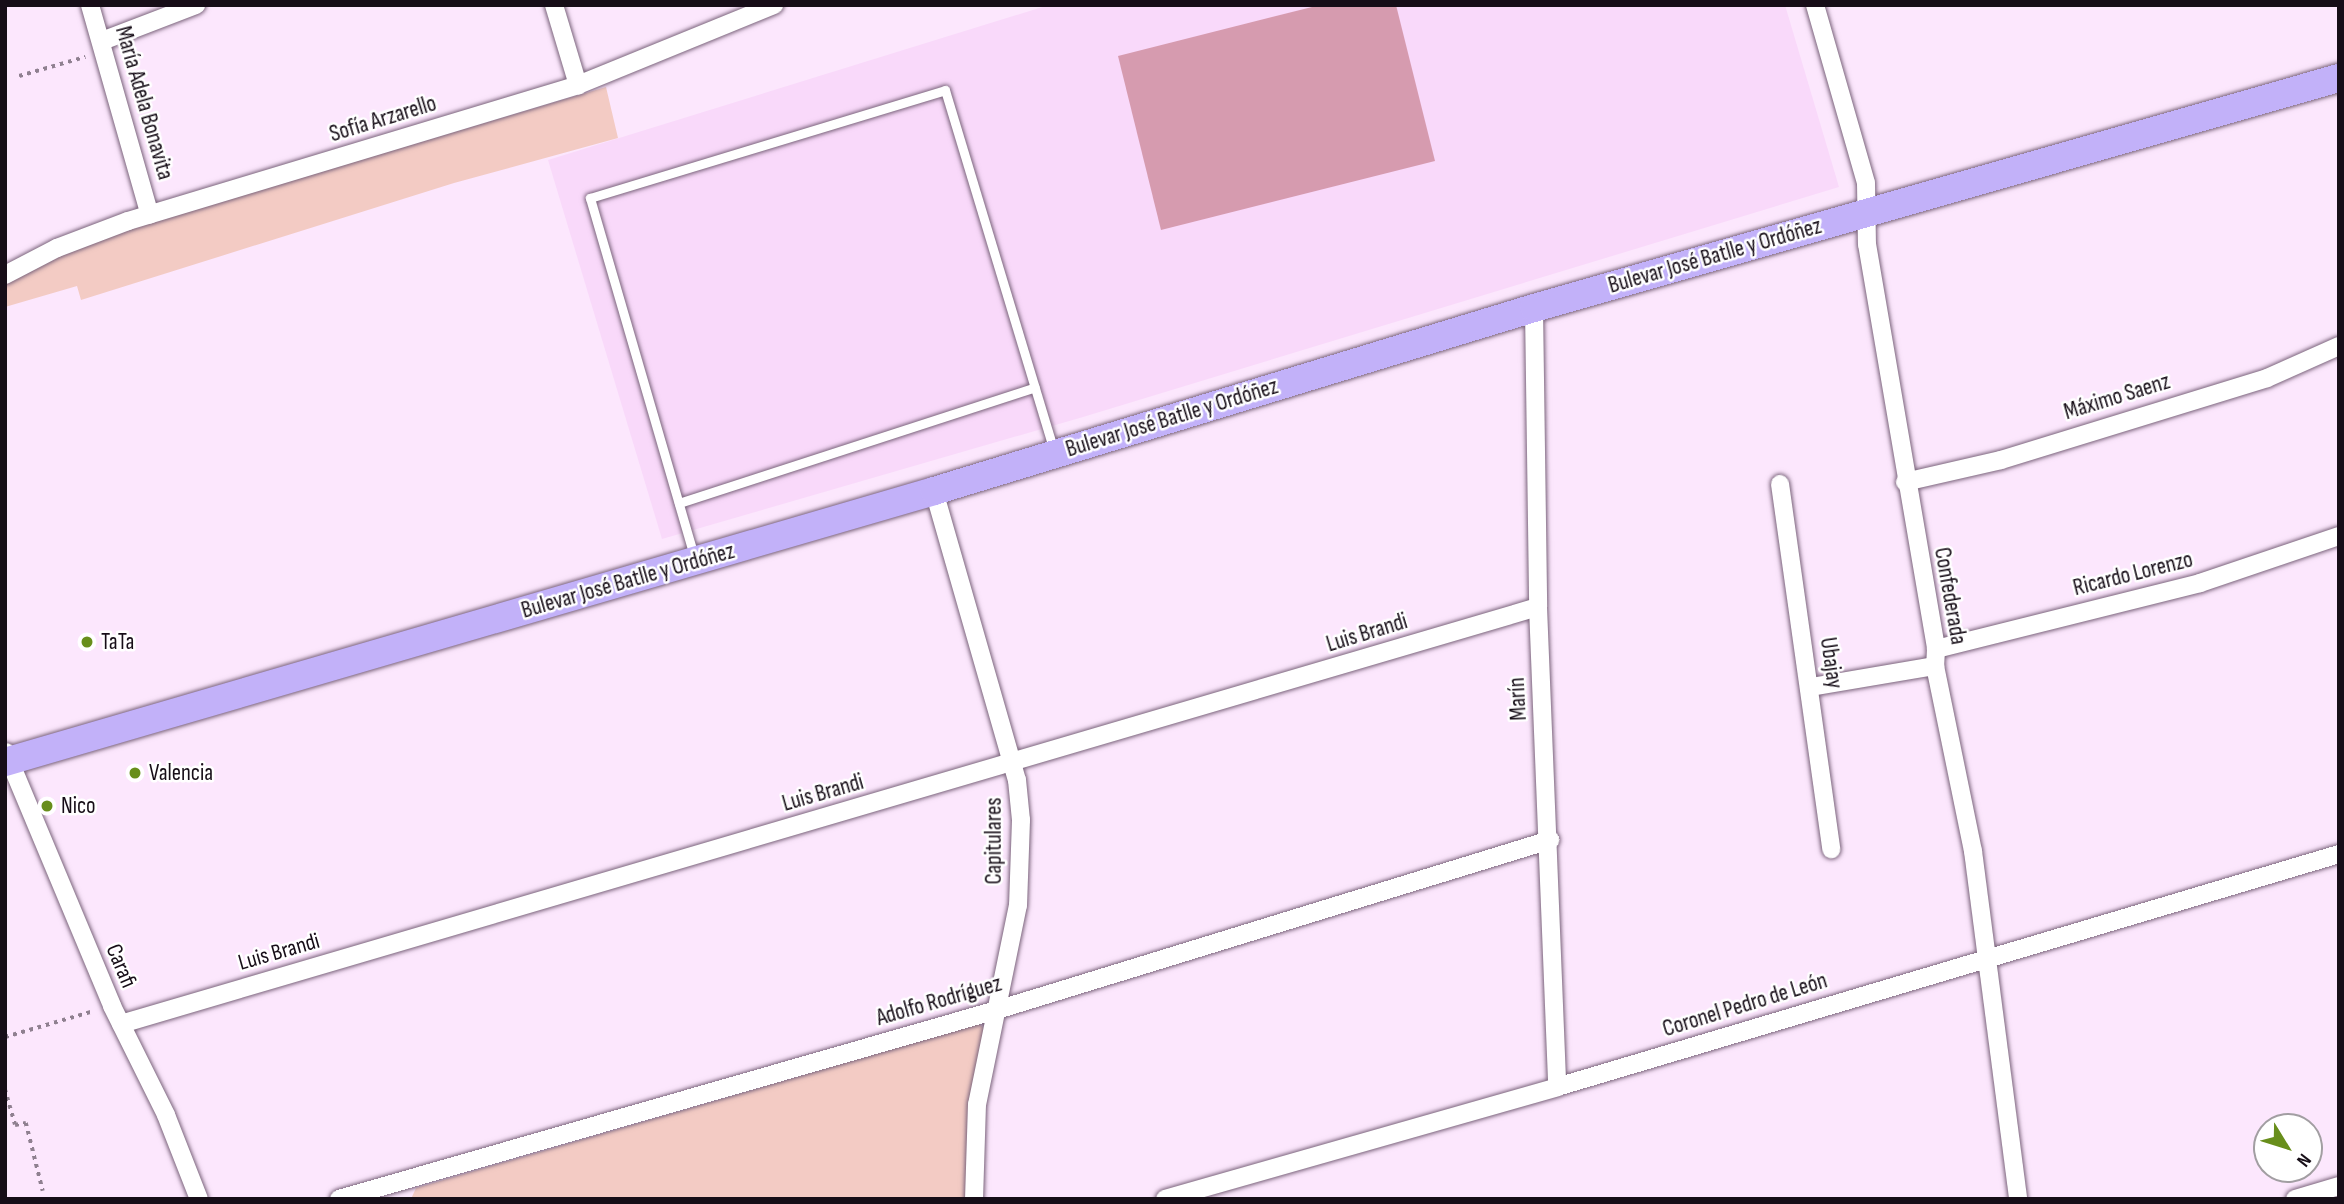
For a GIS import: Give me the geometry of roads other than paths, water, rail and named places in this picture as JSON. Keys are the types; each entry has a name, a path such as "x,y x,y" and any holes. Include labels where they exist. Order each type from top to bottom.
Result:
{"main road":[{"name":"Bulevar José Batlle y Ordóñez","path":"6,758 934,491 1534,308 2339,78"}],"street":[{"name":"María Adela Bonavita","path":"90,5 150,215"},
{"path":"102,41 196,5"},
{"path":"554,5 578,85"},
{"name":"Sofía Arzarello","path":"5,275 86,235 578,85 774,5"},
{"name":"Confederada","path":"1815,5 1866,183 1867,244 1905,482 1973,851 1983,958 2018,1199"},
{"name":"Marín","path":"1534,308 1538,607 1550,840 1557,1087"},
{"name":"Máximo Saenz","path":"1905,482 2001,460 2267,378 2339,346"},
{"name":"Ubajay","path":"1780,484 1811,687 1831,849"},
{"name":"Capitulares","path":"934,491 1013,763 1021,820 1020,880 977,1104 974,1199"},
{"name":"Ricardo Lorenzo","path":"1811,687 1936,658 2200,583 2339,536"},
{"name":"Luis Brandi","path":"121,1024 1538,607"},
{"name":"Carafi","path":"6,758 112,1006 166,1115 199,1199"},
{"name":"Adolfo Rodríguez","path":"339,1199 398,1191 1550,840"},
{"name":"Coronel Pedro de León","path":"1164,1199 1557,1087 2339,854"},
{"path":"2295,1199 2339,1186"}],"lane":[{"path":"695,561 590,198 945,90 1055,454"},
{"path":"679,503 1035,387"}],"place":[{"name":"TaTa","path":"87,642"},
{"name":"Valencia","path":"135,773"},
{"name":"Nico","path":"47,806"}]}
